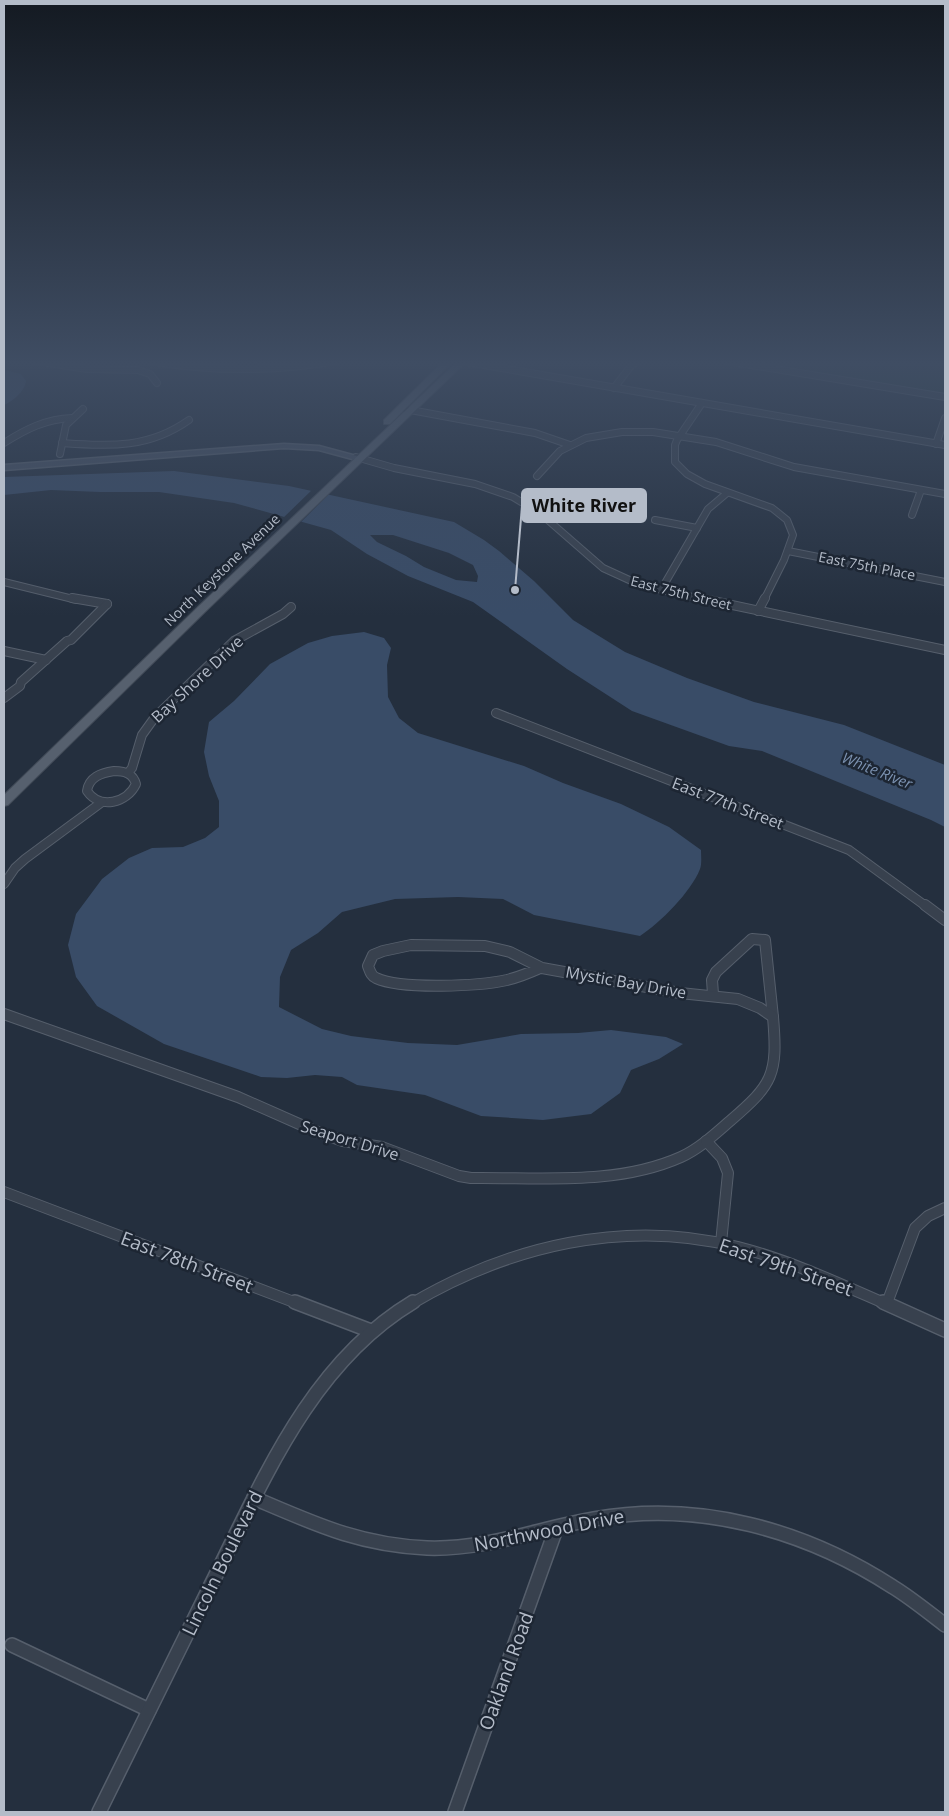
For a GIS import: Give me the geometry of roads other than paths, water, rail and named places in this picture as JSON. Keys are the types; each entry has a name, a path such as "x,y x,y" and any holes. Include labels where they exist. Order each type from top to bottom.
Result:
{"main road":[{"name":"North Keystone Avenue","path":"356,457 366,446"},
{"name":"North Keystone Avenue","path":"4,790 369,446"},
{"name":"North Keystone Avenue","path":"4,802 240,568"}],"street":[{"path":"62,446 62,458"},
{"path":"4,468 54,463 62,458 104,462 284,446 314,448 356,457"},
{"path":"537,476 553,457 569,446"},
{"path":"676,446 674,450 675,457 680,466 696,480 727,493 766,504 783,516 793,531 788,551 758,611"},
{"path":"731,446 794,467 945,494"},
{"name":"East 75th Street","path":"356,457 394,468 474,484 513,497 541,514 603,568 629,581 758,611 945,650"},
{"path":"912,515 921,490"},
{"path":"662,590 708,509 727,493"},
{"path":"655,520 697,528"},
{"name":"East 75th Place","path":"788,551 945,582"},
{"path":"4,580 87,602 93,601 107,604"},
{"path":"4,692 21,682 66,641 71,640 107,604"},
{"name":"Bay Shore Drive","path":"128,773 132,768 142,735 155,717 234,641 251,630 284,614 292,607"},
{"path":"4,647 46,660"},
{"path":"4,651 26,657 31,656"},
{"path":"4,698 20,686 21,682"},
{"name":"East 77th Street","path":"496,713 849,850 945,920"},
{"path":"117,771 128,773 136,780 136,784 133,792 118,801 102,802 93,799 88,794 86,789 89,782 105,772 117,771"},
{"path":"4,884 15,868 25,859 102,802"},
{"name":"Mystic Bay Drive","path":"706,1141 757,1099 766,1089 773,1074 776,1059 765,940 752,939 716,972 712,980 713,994"},
{"path":"434,945 495,948 513,953 540,968 527,975 504,980 425,985 376,978 370,973 368,966 373,955 384,950 434,945"},
{"name":"Mystic Bay Drive","path":"540,968 683,993 736,997 750,1002 773,1017"},
{"name":"Seaport Drive","path":"4,1014 238,1097 284,1119 334,1138 382,1147 465,1177 498,1179 632,1173 665,1164 689,1153 706,1141"},
{"path":"706,1141 722,1158 728,1173 721,1243"},
{"name":"East 78th Street","path":"4,1192 371,1331"},
{"path":"887,1303 915,1228 928,1216 945,1208"},
{"name":"East 79th Street","path":"371,1331 398,1311 440,1286 484,1265 543,1247 597,1238 631,1236 686,1238 721,1243 780,1261 887,1303 945,1330"},
{"name":"Lincoln Boulevard","path":"99,1812 254,1498 277,1456 313,1400 345,1357 371,1331"},
{"name":"Northwood Drive","path":"254,1498 335,1532 402,1546 430,1548 475,1546 611,1516 654,1513 698,1514 752,1524 791,1535 841,1556 887,1583 945,1625"},
{"name":"Oakland Road","path":"455,1812 556,1529"},
{"path":"12,1645 149,1710"}],"water":[{"path":"174,471 289,486 454,522 499,551 534,581 573,620 625,652 687,678 754,702 844,725 945,765 945,827 762,751 729,746 632,711 567,669 473,602 408,576 367,554 331,530 234,503 159,492 51,490 4,495 4,477","holes":["370,535 393,535 449,553 473,565 478,576 477,582 456,580 424,567 377,542"]},
{"path":"364,632 384,638 391,648 387,665 388,697 399,718 418,733 524,766 563,783 621,804 669,827 701,850 701,867 696,878 682,897 657,923 640,936 534,915 503,899 458,897 395,899 342,912 318,933 291,950 280,977 279,1007 322,1029 351,1036 408,1043 457,1045 521,1034 578,1033 611,1030 666,1037 683,1044 659,1059 631,1070 620,1093 591,1114 543,1120 481,1116 425,1095 357,1085 342,1077 315,1075 287,1078 261,1077 164,1044 97,1006 76,977 68,945 76,914 102,879 129,858 152,848 183,847 205,838 219,827 219,801 209,776 204,752 209,722 234,701 270,664 308,643 332,636"}],"place":[{"name":"White River","path":"515,590"}]}
